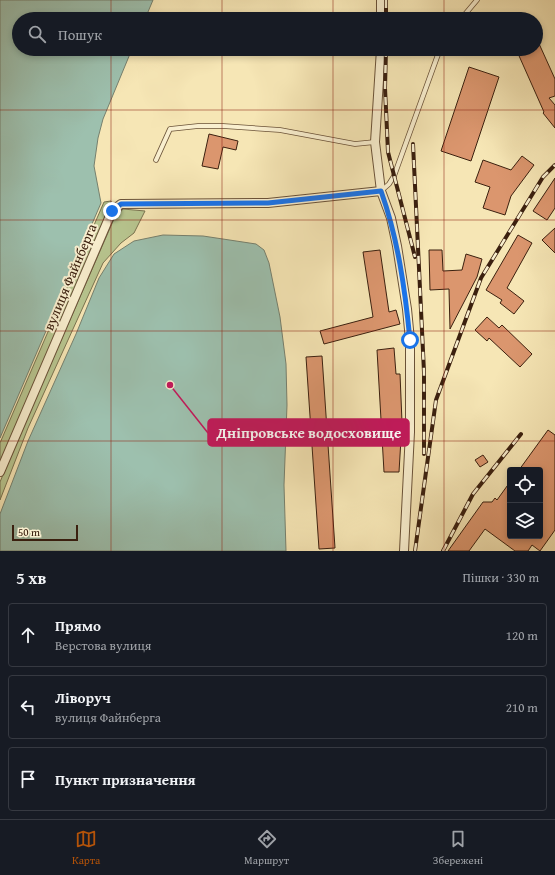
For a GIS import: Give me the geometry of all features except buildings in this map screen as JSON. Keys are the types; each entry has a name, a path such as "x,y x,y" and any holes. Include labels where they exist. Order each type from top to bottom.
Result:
{"street":[{"path":"381,0 381,12"},
{"path":"381,56 375,142 381,191 391,218 397,246 407,309 410,340 410,432 404,551"},
{"name":"вулиця Файнберга","path":"0,472 112,211 121,204 268,203 381,191"}],"lane":[{"path":"467,12 477,0"},
{"path":"381,191 389,184 394,176 437,56"},
{"path":"156,160 170,129 198,126 223,126 280,130 355,144 375,142"}],"green space":[{"path":"111,201 112,206 0,474 0,443 104,202"},
{"path":"123,209 145,211 134,233 121,243 103,263 28,428 0,500 0,482 14,448 114,219"}],"shaded area":[{"path":"0,0 153,0 148,12 12,12 12,56 129,56 103,119 98,138 94,166 101,203 0,438"},
{"path":"163,235 203,236 256,244 264,250 269,263 280,317 286,364 287,405 284,485 286,551 0,551 0,514 28,441 76,334 99,278 114,254 134,241"}],"railway":[{"path":"386,0 386,12"},
{"path":"386,56 385,88 388,152 415,257"},
{"path":"413,144 424,372 424,454"},
{"path":"415,551 436,400 481,278 543,177 555,165"},
{"path":"443,551 473,494 521,434"}],"place":[{"name":"Дніпровське водосховище","path":"170,385"}],"route":[{"path":"112,211 121,204 268,203 381,191 391,218 397,246 407,309 410,340"}]}
